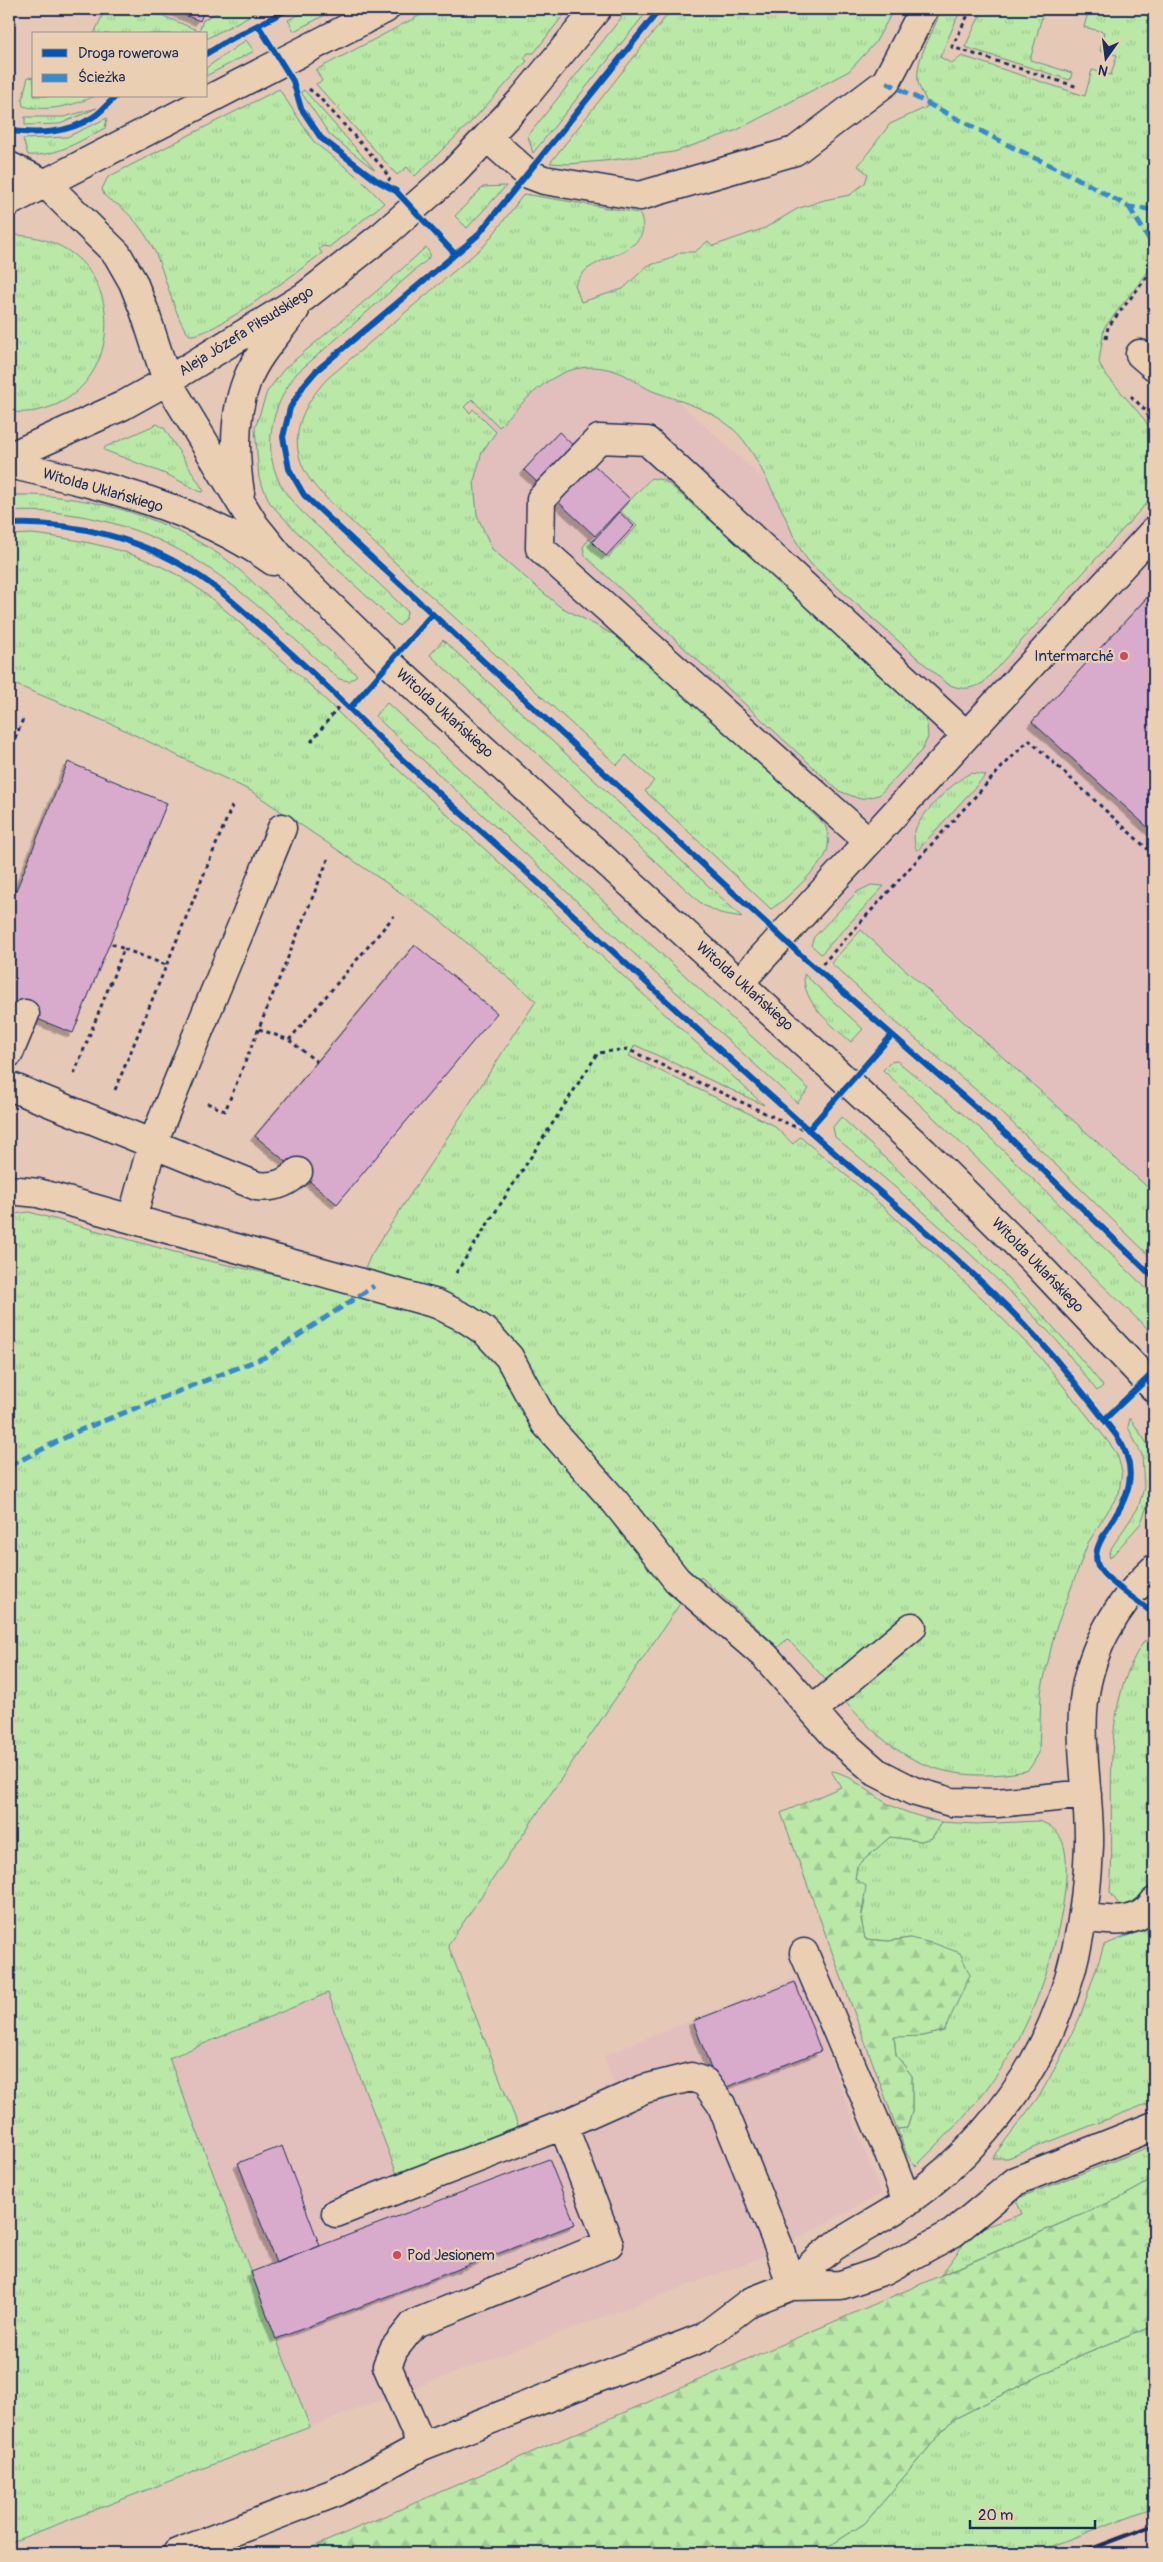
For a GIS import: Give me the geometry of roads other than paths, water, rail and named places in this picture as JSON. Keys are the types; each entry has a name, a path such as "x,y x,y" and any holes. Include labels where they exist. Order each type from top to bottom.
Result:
{"street":[{"path":"9,202 385,9"},
{"name":"Aleja Józefa Piłsudskiego","path":"9,457 122,406 167,381 304,297 413,209 488,138 597,9"},
{"path":"488,138 528,174 544,180 640,196 795,151 886,82 924,9"},
{"name":"Witolda Uklańskiego","path":"9,166 46,184 117,254 133,282 167,381 267,543 321,599 938,1165 1035,1262 1154,1388"},
{"path":"241,502 236,473 236,421 248,379 258,359 304,297"},
{"path":"868,841 540,548 541,499 599,439 647,441 966,735"},
{"name":"Witolda Uklańskiego","path":"9,464 125,493 216,526 254,548 321,599"},
{"path":"740,982 1154,531"},
{"path":"132,1219 152,1144 282,828"},
{"path":"9,1053 25,1014"},
{"path":"9,1086 257,1186 266,1187 283,1184 298,1172"},
{"path":"9,1190 38,1193 437,1304 486,1332 509,1357 545,1423 616,1503 677,1580 765,1656 836,1737 876,1772 930,1798 951,1802 997,1803 1087,1794"},
{"path":"791,2286 823,2254 907,2202 946,2169 975,2141 1012,2095 1029,2069 1064,1996 1084,1917 1089,1842 1082,1711 1093,1660 1120,1606 1154,1569"},
{"path":"813,1710 912,1627"},
{"path":"1084,1917 1109,1921 1129,1920 1141,1916 1154,1902"},
{"path":"804,1953 888,2148 907,2202"},
{"path":"336,2213 563,2125 644,2089 691,2077 705,2082 721,2104 779,2247 791,2286"},
{"path":"422,2446 387,2366 394,2349 414,2324 609,2244 563,2125"},
{"path":"177,2553 337,2492 422,2446 704,2337 750,2302 791,2286 841,2285 885,2270 952,2233 1016,2181 1154,2126"}],"railway":[{"path":"1080,2553 1154,2525"}],"place":[{"name":"Intermarché","path":"1124,656"},
{"name":"Pod Jesionem","path":"397,2255"}]}
